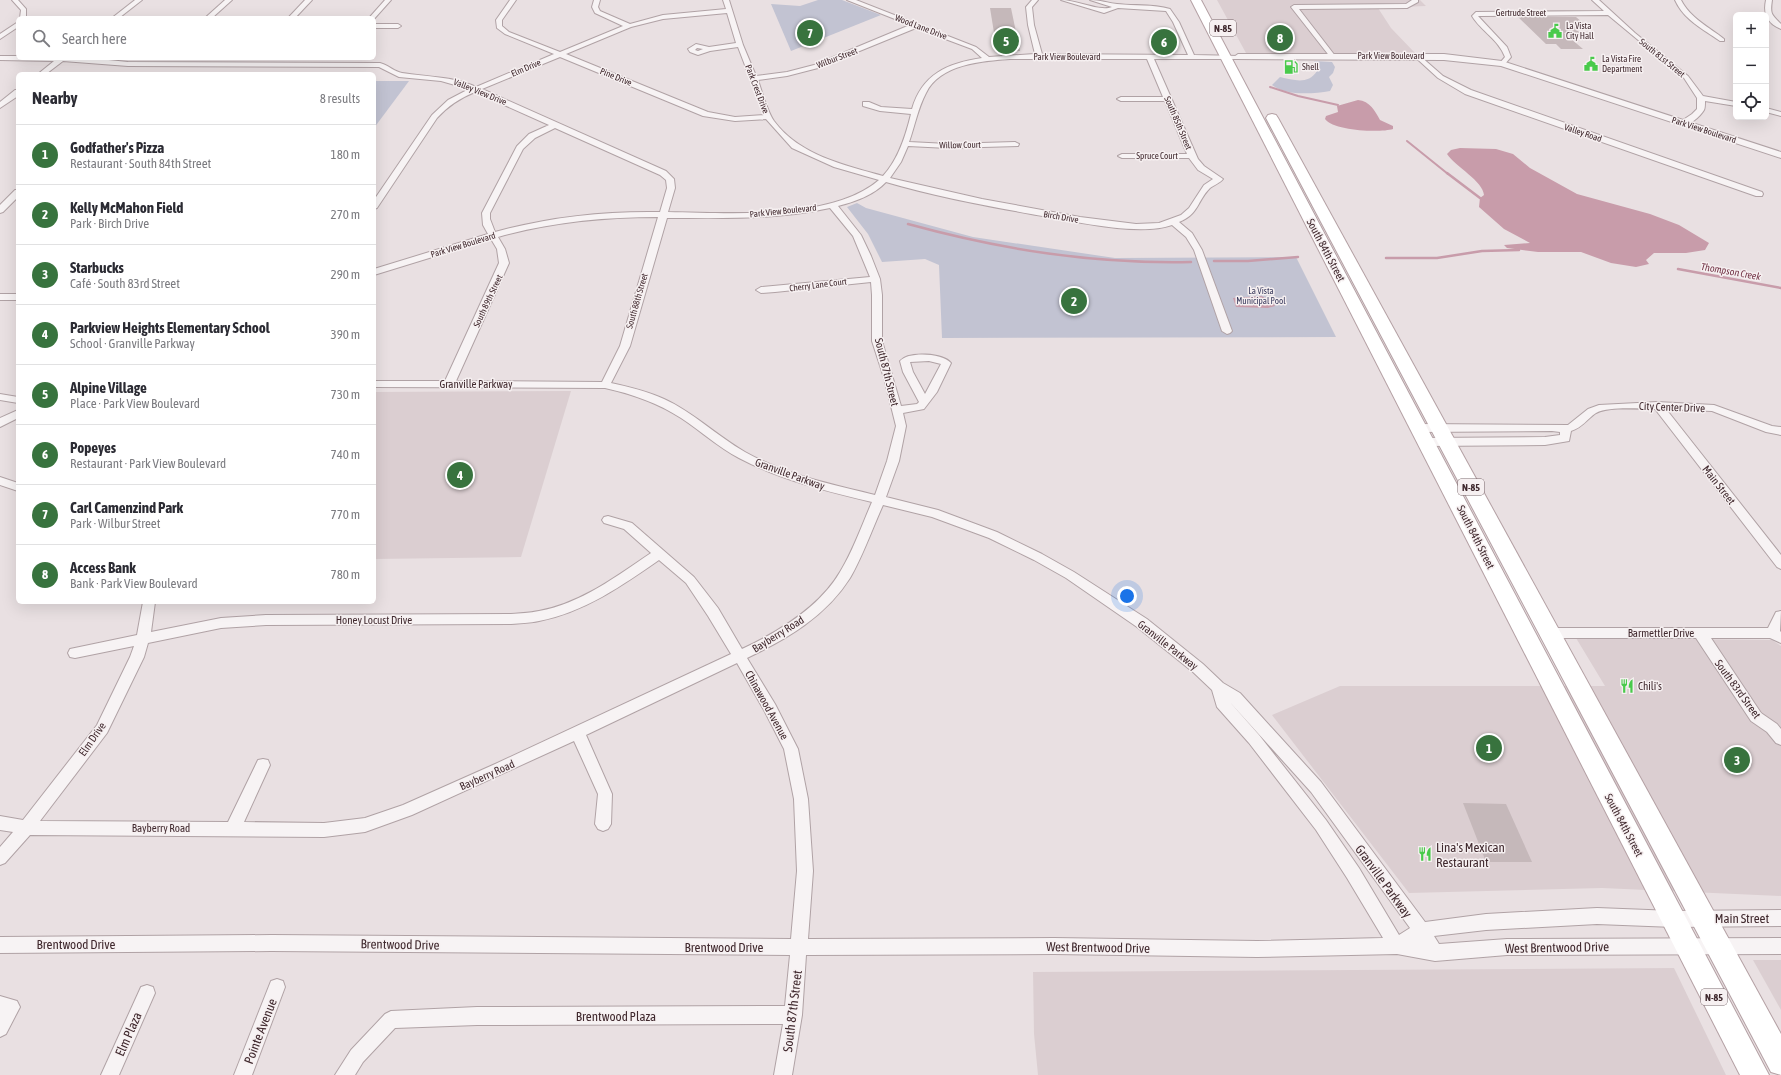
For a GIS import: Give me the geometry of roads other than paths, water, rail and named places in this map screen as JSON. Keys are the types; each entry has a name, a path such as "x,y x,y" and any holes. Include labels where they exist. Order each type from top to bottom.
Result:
{"main road":[{"name":"South 84th Street","path":"1196,0 1232,53 1443,435 1781,1062"},
{"name":"South 84th Street","path":"1232,53 1423,435 1595,770 1755,1075"}],"street":[{"path":"15,0 24,10 23,16"},
{"path":"118,16 139,0"},
{"path":"210,16 229,0"},
{"path":"293,16 309,0"},
{"path":"374,16 388,0"},
{"name":"Pine Drive","path":"513,0 499,20 498,27 511,35 706,114 729,118 768,117"},
{"path":"597,0 595,7 597,12 629,26"},
{"name":"Park Crest Drive","path":"726,0 740,45 768,117 780,133 795,146 806,152 837,165 885,179"},
{"name":"Wood Lane Drive","path":"850,0 974,48 988,59"},
{"path":"1035,0 1029,7 1031,25 1039,57"},
{"path":"1064,0 1104,11 1110,10 1117,6"},
{"path":"1094,0 1117,6 1159,8 1168,10 1176,22 1192,57"},
{"path":"1333,57 1294,7 1407,6 1415,2 1415,0"},
{"path":"1595,0 1610,14"},
{"path":"1678,0 1680,6 1687,14 1722,40"},
{"path":"1769,0 1767,11 1770,17 1781,27"},
{"name":"Elm Drive","path":"376,203 440,108 449,101 629,26 663,18 729,11"},
{"name":"Gertrude Street","path":"1502,64 1508,57 1505,48 1478,21 1475,16 1476,14 1610,14"},
{"name":"South 81st Street","path":"1610,14 1686,77 1701,98"},
{"path":"0,37 16,25"},
{"name":"Wilbur Street","path":"753,78 787,74 816,66 917,25"},
{"path":"376,26 398,26"},
{"path":"708,49 740,45"},
{"name":"Park View Boulevard","path":"376,271 493,236 544,223 584,217 616,215 762,215 800,211 832,205 862,194 885,179 894,170 924,90 933,79 954,68 988,59 1039,57 1192,57 1232,53 1333,57 1417,56 1456,58 1502,64 1781,155"},
{"name":"Valley Road","path":"1417,56 1435,74 1450,84 1468,92 1759,194"},
{"name":"South 85th Street","path":"1150,57 1192,156 1198,165 1219,179"},
{"name":"Valley View Drive","path":"0,58 16,58"},
{"path":"44,72 60,60"},
{"name":"Valley View Drive","path":"84,60 128,64 247,61 336,61 380,65 399,75 448,80 476,89 666,175 670,179 671,185 663,215"},
{"path":"155,64 160,60"},
{"path":"330,72 336,61"},
{"path":"2,104 16,94"},
{"path":"1683,124 1695,116 1701,109 1701,98 1733,103"},
{"path":"1121,99 1168,99"},
{"path":"2,104 16,102"},
{"path":"866,104 880,109 916,112"},
{"path":"1769,111 1781,114"},
{"name":"South 89th Street","path":"449,384 503,267 503,250 486,224 486,213 518,152 525,142 532,136 555,124"},
{"name":"Willow Court","path":"905,144 948,146 1015,144"},
{"name":"Spruce Court","path":"1122,156 1192,156"},
{"name":"Birch Drive","path":"885,179 982,202 1087,221 1141,228 1160,226 1174,222 1189,213 1206,187 1219,179"},
{"path":"0,210 16,194"},
{"name":"South 87th Street","path":"832,205 857,235 867,256 875,279 877,295 877,341 889,378 901,426 893,461 879,500"},
{"name":"South 88th Street","path":"604,385 618,363 625,346 663,215"},
{"path":"1174,222 1189,235 1198,250 1226,331"},
{"name":"Cherry Lane Court","path":"761,290 875,279"},
{"path":"0,297 16,297"},
{"path":"896,410 920,407 924,402 932,392 946,365 944,360 910,359 905,361 908,372 924,402"},
{"name":"Granville Parkway","path":"376,384 572,384 604,385 628,390 660,401 686,416 718,440 742,455 776,471 816,485 950,518 993,535 1038,557 1070,575 1142,623 1198,668 1218,687 1235,697 1246,707 1316,787 1421,930 1435,953"},
{"path":"0,397 16,400"},
{"name":"City Center Drive","path":"1423,435 1443,435 1552,427 1566,430 1577,425 1598,408 1657,405 1714,408 1770,429 1781,431"},
{"name":"Main Street","path":"1657,405 1781,564"},
{"path":"0,423 16,414"},
{"name":"City Center Drive","path":"1423,435 1545,441 1565,438 1566,430"},
{"path":"0,481 16,486"},
{"name":"Bayberry Road","path":"0,823 26,828 324,830 365,825 407,810 578,733 740,657 778,637 824,603 845,575 879,500"},
{"name":"Chinawood Avenue","path":"608,520 628,526 690,580 713,612 740,657 770,708 791,749 801,799 805,871 799,948"},
{"name":"Honey Locust Drive","path":"75,653 221,623 266,620 511,618 540,616 573,604 609,586 660,554"},
{"name":"Elm Drive","path":"0,858 26,828 102,729 131,670 143,638 149,604"},
{"path":"1776,636 1781,616"},
{"name":"Barmettler Drive","path":"1550,633 1700,633 1776,636"},
{"name":"South 83rd Street","path":"1700,633 1756,717 1772,728 1781,739"},
{"name":"Granville Parkway","path":"1218,687 1222,703 1254,739 1321,825 1353,873 1397,946"},
{"path":"578,733 605,794 603,824"},
{"path":"233,829 263,765"},
{"path":"1397,946 1421,930 1486,922 1597,916 1674,919 1703,918"},
{"name":"Main Street","path":"1703,918 1781,918"},
{"name":"Brentwood Drive","path":"0,945 271,943 799,948"},
{"name":"West Brentwood Drive","path":"799,948 1054,946 1257,949 1397,946 1435,953 1507,947 1719,946"},
{"path":"1719,946 1781,946"},
{"name":"South 87th Street","path":"783,1075 793,1015 799,948"},
{"name":"Pointe Avenue","path":"243,1075 278,987"},
{"name":"Elm Plaza","path":"110,1075 147,993"},
{"path":"0,1005 11,1008 0,1028"},
{"name":"Brentwood Plaza","path":"344,1075 357,1056 390,1020 438,1018 793,1015"}],"waterway":[{"path":"1270,87 1298,96 1338,105"},
{"path":"1407,141 1448,174"},
{"path":"1447,173 1480,198"},
{"path":"908,224 979,241 1048,254 1119,261 1191,262"},
{"path":"1386,258 1437,258 1482,251 1519,250"},
{"path":"1214,261 1248,261 1298,257"},
{"name":"Thompson Creek","path":"1678,269 1781,288"}],"place":[{"name":"La Vista City Hall","path":"1555,31"},
{"name":"Carl Camenzind Park","path":"810,33"},
{"name":"Access Bank","path":"1280,38"},
{"name":"Alpine Village","path":"1006,41"},
{"name":"Popeyes","path":"1164,42"},
{"name":"La Vista Fire Department","path":"1591,64"},
{"name":"Shell","path":"1291,67"},
{"name":"Kelly McMahon Field","path":"1074,301"},
{"name":"Parkview Heights Elementary School","path":"460,475"},
{"name":"Chili's","path":"1627,686"},
{"name":"Godfather's Pizza","path":"1489,748"},
{"name":"Starbucks","path":"1737,760"},
{"name":"Lina's Mexican Restaurant","path":"1425,854"}],"park label":[{"name":"La Vista Municipal Pool","path":"1261,296"}]}
